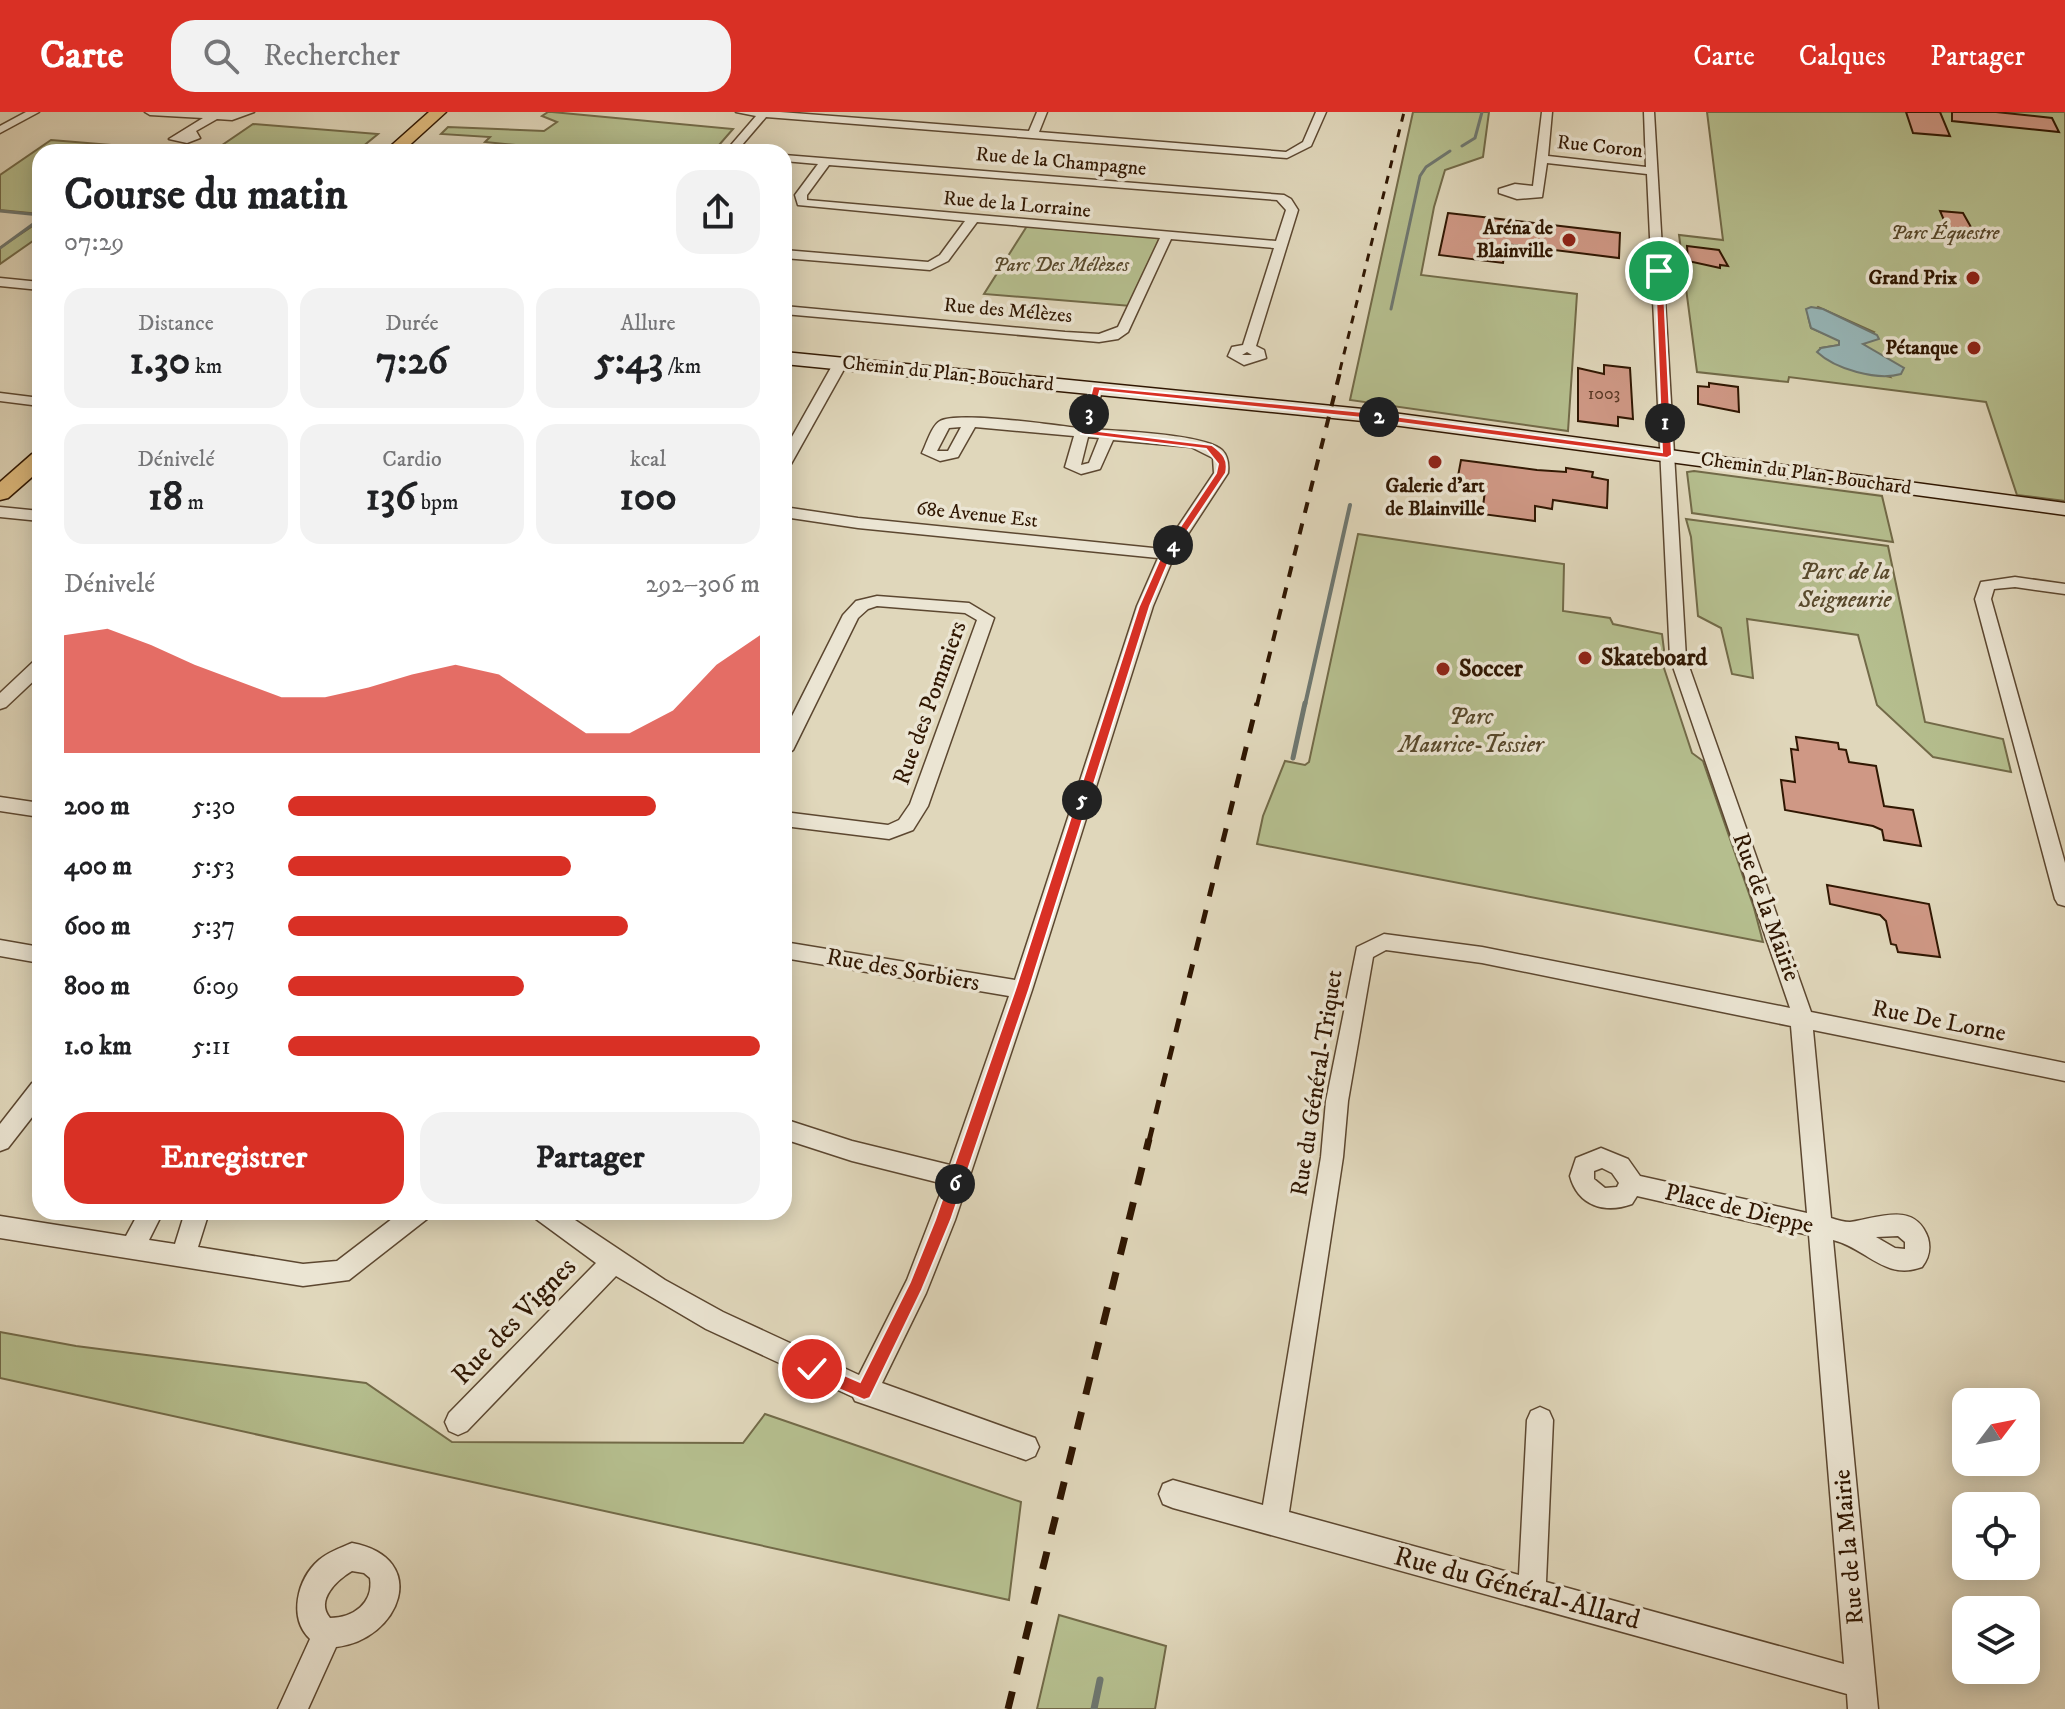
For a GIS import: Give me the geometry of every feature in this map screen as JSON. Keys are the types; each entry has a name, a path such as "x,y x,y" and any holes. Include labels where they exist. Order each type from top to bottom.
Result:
{"main road":[{"path":"405,144 438,112"},
{"path":"408,144 453,112"},
{"path":"0,493 32,466"}],"street":[{"path":"0,130 34,112"},
{"path":"150,112 213,117 232,117 249,112"},
{"path":"741,112 1287,155 1309,146 1321,112"},
{"path":"1032,136 1042,112"},
{"name":"Rue Coron","path":"1539,190 1547,112"},
{"name":"Rue de la Mairie","path":"1649,112 1678,658 1800,1004 1862,1696"},
{"path":"737,144 764,113"},
{"path":"191,132 213,117"},
{"name":"Rue de la Champagne","path":"792,159 1280,197 1287,201 1292,210 1280,245"},
{"name":"Rue Coron","path":"1543,159 1653,171"},
{"name":"Rue de la Lorraine","path":"826,161 801,195 802,203 1280,245"},
{"path":"792,255 930,266 944,258 972,220"},
{"name":"Rue des Mélèzes","path":"792,311 1065,336 1113,336 1123,329 1167,236"},
{"path":"1249,348 1280,245"},
{"path":"0,282 32,285"},
{"name":"Chemin du Plan-Bouchard","path":"792,359 1375,416 2065,509"},
{"path":"792,439 840,364"},
{"path":"1096,388 1072,467 1081,470 1095,466 1108,435"},
{"path":"0,397 32,401"},
{"path":"864,1392 923,1270 957,1177 1022,990 1145,606 1167,554 1221,473 1223,464 1218,454 1209,447 1184,442 971,422"},
{"path":"0,512 32,515"},
{"name":"68e Avenue Est","path":"792,513 858,523 1167,554"},
{"path":"2065,589 2015,582 1987,585 1983,599 2065,899"},
{"name":"Rue des Pommiers","path":"792,734 851,615 862,605 877,601 969,608 986,618 919,806 906,825 889,832 792,820"},
{"path":"0,703 32,682"},
{"path":"0,804 32,809"},
{"name":"Rue du Général-Triquet","path":"1274,1522 1332,1157 1337,1101 1364,953 1384,942 1469,953 1803,1021"},
{"path":"0,948 32,954"},
{"name":"Rue des Sorbiers","path":"792,951 1022,990"},
{"name":"Rue De Lorne","path":"1803,1021 2065,1072"},
{"path":"0,1141 32,1100"},
{"path":"792,1132 852,1151 957,1177"},
{"name":"Place de Dieppe","path":"1631,1184 1848,1233"},
{"path":"133,1247 147,1220"},
{"path":"182,1256 196,1220"},
{"path":"0,1227 303,1275 340,1272 408,1220"},
{"path":"555,1220 613,1262 747,1339 864,1392 1026,1447"},
{"name":"Rue des Vignes","path":"458,1422 613,1262"},
{"path":"1532,1591 1540,1420"},
{"name":"Rue du Général-Allard","path":"1173,1494 1532,1591 1862,1696"},
{"path":"293,1709 328,1633"}],"green space":[{"path":"548,112 733,129 720,144 506,144 485,142 490,137 441,134 448,127 544,131 557,122 542,116"},
{"path":"1413,112 1489,112 1483,157 1445,170 1434,207 1421,275 1577,294 1568,431 1350,400"},
{"name":"Parc Équestre","path":"1707,112 2065,112 2065,501 2017,495 1986,402 1789,377 1788,382 1697,372 1679,235 1723,240","holes":["1818,307 1874,332 1863,343 1890,377 1841,366 1821,348 1840,345 1839,340 1811,328 1808,316"]},
{"path":"253,124 378,134 366,144 224,144"},
{"path":"51,140 99,144 45,144"},
{"path":"32,153 32,213 0,210 0,175"},
{"path":"32,226 32,242 0,264 0,248"},
{"name":"Parc Des Mélèzes","path":"1027,226 1164,237 1131,306 984,294"},
{"path":"1687,472 1882,496 1893,542 1692,513"},
{"name":"Parc de la Seigneurie","path":"1686,519 1888,546 1925,722 2003,739 2011,772 1933,757 1877,705 1858,635 1747,619 1753,678 1732,674 1721,628 1698,616 1691,537"},
{"name":"Parc Maurice-Tessier","path":"1358,534 1564,564 1563,611 1610,618 1613,624 1662,634 1664,650 1660,656 1692,753 1703,761 1763,942 1257,844 1263,816 1285,761 1305,765 1309,762"},
{"path":"0,1332 76,1346 366,1383 452,1442 743,1443 765,1414 1021,1502 1009,1600 0,1378"},
{"path":"1059,1615 1166,1646 1155,1709 1037,1709"}],"water":[{"path":"1806,309 1823,309 1877,335 1879,339 1863,344 1904,368 1901,374 1869,375 1825,358 1817,352 1821,348 1839,345 1839,341 1811,328"}],"building":[{"path":"1906,112 1940,112 1950,136 1913,133"},
{"path":"1952,112 1996,112 2052,118 2059,132 1952,121"},
{"path":"1940,211 1963,213 1976,236 1950,234"},
{"name":"Aréna de Blainville","path":"1448,213 1620,233 1619,258 1506,244 1503,263 1439,255"},
{"path":"1687,246 1719,250 1728,266 1720,265 1720,268 1688,261"},
{"path":"1604,365 1630,368 1633,419 1618,417 1618,426 1578,421 1578,368 1604,374"},
{"path":"1709,383 1738,387 1739,412 1698,404 1698,386 1709,387"},
{"path":"1461,460 1537,470 1566,472 1566,468 1593,472 1592,477 1608,480 1607,508 1553,500 1552,509 1535,506 1535,521 1482,514 1485,491 1456,487"},
{"path":"1796,737 1838,743 1839,749 1846,750 1849,762 1876,766 1884,806 1913,810 1921,846 1884,840 1882,830 1873,826 1785,810 1781,780 1795,782 1791,749 1798,750"},
{"path":"1827,885 1929,904 1940,957 1898,952 1896,945 1891,944 1886,921 1880,915 1830,904"}],"waterway":[{"path":"1462,146 1475,138 1482,112"},
{"path":"1391,309 1420,176 1426,167 1450,151"},
{"path":"0,211 32,214"},
{"path":"0,248 32,225"},
{"path":"1305,705 1350,505"},
{"path":"1293,758 1305,703"},
{"path":"1094,1709 1100,1680"}],"railway":[{"path":"1340,370 1404,112"},
{"path":"1257,705 1341,368"},
{"path":"1149,1141 1257,703"},
{"path":"1008,1709 1149,1139"}],"place":[{"name":"Aréna de Blainville","path":"1569,240"},
{"name":"Grand Prix","path":"1973,278"},
{"name":"Pétanque","path":"1974,348"},
{"name":"Galerie d'art de Blainville","path":"1435,462"},
{"name":"Skateboard","path":"1585,658"},
{"name":"Soccer","path":"1443,669"}],"route":[{"path":"812,1369 864,1392 917,1285 943,1220 1022,990 1047,903 1145,606 1167,554 1221,473 1223,464 1218,454 1209,447 1084,432 1096,388 1363,415 1667,455 1659,271"}]}
